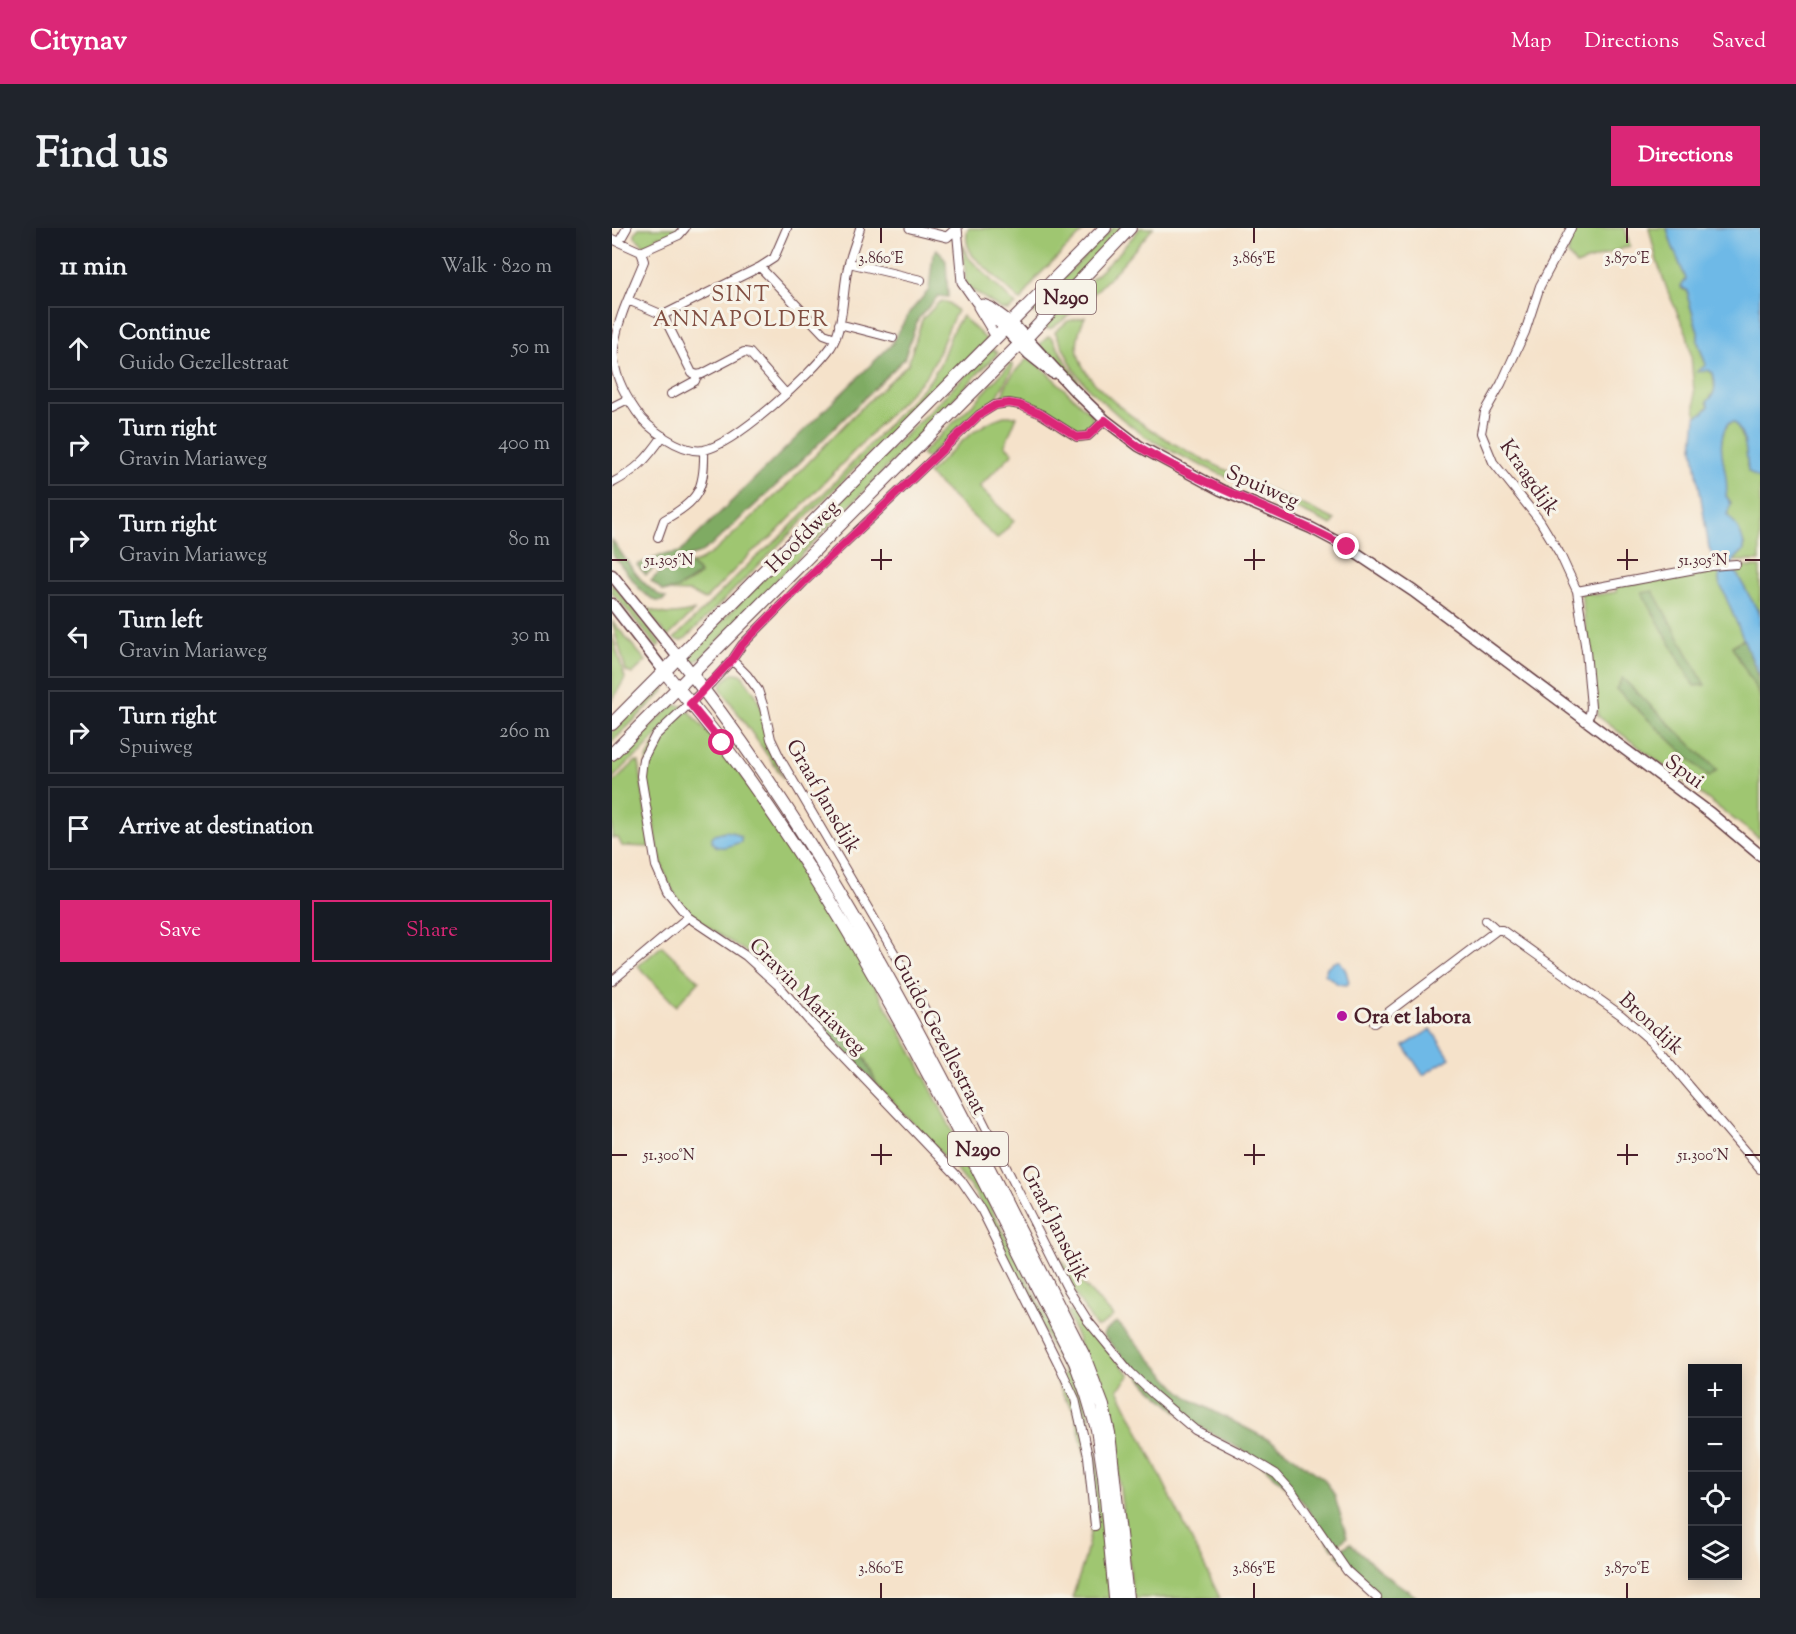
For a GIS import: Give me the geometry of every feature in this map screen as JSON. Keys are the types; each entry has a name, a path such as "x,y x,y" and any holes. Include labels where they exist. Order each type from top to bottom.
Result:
{"main road":[{"name":"Hoofdweg","path":"612,724 1105,228"},
{"name":"Hoofdweg","path":"612,754 1023,341 1130,228"},
{"path":"1004,329 1023,341"},
{"name":"Spuiweg","path":"1023,341 1029,354 1074,390 1105,420 1139,446 1221,490 1311,528 1347,547 1413,591 1585,721"},
{"name":"Guido Gezellestraat","path":"612,574 741,739 772,783 834,882 923,1041 1084,1356 1103,1406 1109,1433 1127,1598"},
{"name":"Guido Gezellestraat","path":"612,604 757,790 825,893 899,1018 980,1174 1075,1362 1088,1395 1097,1429 1104,1476 1115,1598"},
{"name":"Spui","path":"1585,721 1710,813 1760,855"}],"street":[{"path":"627,228 615,240 641,252 644,261 620,318 613,348 616,372 628,399 642,421 677,445 704,450 737,434 786,394 831,346 839,324 849,263 861,228"},
{"path":"641,252 679,235 685,228"},
{"path":"663,315 774,258 787,228"},
{"path":"910,228 947,237 958,258"},
{"path":"947,237 957,228"},
{"path":"957,228 962,282 976,302 1004,329"},
{"name":"Kraagdijk","path":"1571,228 1540,286 1525,332 1485,412 1481,433 1493,462 1540,521 1560,554 1577,591 1591,707 1590,714 1585,721"},
{"path":"849,263 921,280"},
{"path":"760,267 824,334 835,338"},
{"path":"628,300 663,315 692,373 697,375"},
{"path":"976,302 991,307 1004,329"},
{"path":"839,324 893,338"},
{"path":"671,394 695,381 697,375 744,352 750,353 786,394"},
{"path":"612,407 628,399"},
{"name":"Gravin Mariaweg","path":"1095,1526 1088,1455 1075,1399 974,1200 961,1180 810,1022 781,988 746,956 687,917 667,891 656,866 641,776 643,759 656,736 704,690 732,660 742,645 805,581 979,415 996,405 1009,403 1020,405 1041,414 1077,437 1088,436 1105,420"},
{"path":"612,483 630,474 644,463 663,436"},
{"path":"658,537 664,519 687,506 696,496 702,484 705,468 704,450"},
{"path":"1577,591 1736,564"},
{"name":"Graaf Jansdijk","path":"732,660 758,690 771,739 781,760 893,951 952,1060 1066,1286 1088,1321 1130,1372 1195,1430 1276,1474 1294,1494 1347,1571 1377,1598"},
{"path":"612,981 687,917"},
{"name":"Brondijk","path":"1486,920 1497,930 1502,930 1585,988 1652,1042 1760,1169"},
{"path":"1374,1023 1497,930"}],"green space":[{"path":"639,228 682,228 679,232 661,239 659,236 655,238 656,241 645,246 635,237 635,232"},
{"path":"968,228 1087,228 1037,277 1021,301 973,256 967,242"},
{"path":"1113,228 1125,228 1039,317 1032,310"},
{"path":"1140,228 1153,228 1093,294 1052,328 1047,329 1044,325 1119,253"},
{"path":"1574,228 1625,228 1630,246 1576,265 1567,253 1569,251 1567,245"},
{"path":"1649,228 1667,228 1686,279 1682,289 1688,291 1698,332 1698,342 1706,365 1700,371 1708,370 1713,373 1715,391 1707,402 1709,406 1703,413 1696,416 1687,334 1668,292"},
{"path":"963,245 969,258 1016,305 1008,310 1001,309 966,286"},
{"path":"937,249 946,261 948,297 938,296 918,319 904,359 783,479 713,544 698,554 664,563 646,575 637,565 662,555 680,552 891,345 909,313 929,290 933,254"},
{"path":"942,301 949,303 957,311 926,376 772,537 752,552 705,600 690,592 663,591 683,586 700,574 691,564 716,550 784,488 853,416 908,364 922,320"},
{"path":"962,316 987,340 934,393 913,410 686,638 680,641 674,639 830,487 930,380"},
{"path":"1085,317 1078,338 1078,354 1089,376 1111,399 1162,437 1218,467 1335,520 1332,525 1181,456 1146,437 1121,418 1090,390 1076,373 1055,332 1068,321"},
{"path":"1049,336 1085,393 1041,347 1040,344"},
{"path":"992,349 998,353 702,657 694,662 689,660 691,653"},
{"path":"1028,358 1042,368 1091,414 1094,423 1090,431 1080,434 1034,406 1003,398 1008,381"},
{"path":"1011,363 1013,367 994,403 972,416 926,458 921,454 978,399"},
{"path":"1004,416 1017,416 1005,445 1013,453 979,487 1014,521 997,539 928,474 972,433"},
{"path":"1731,422 1737,424 1747,448 1747,467 1760,479 1760,561 1733,561 1744,550 1744,544 1727,515 1731,503 1726,496 1721,446 1725,429"},
{"path":"612,540 650,589 666,598 656,601 643,593 612,554"},
{"path":"691,564 700,574 677,589 663,591 651,581 660,572"},
{"path":"1733,567 1760,567 1760,615"},
{"path":"1723,568 1719,581 1744,639 1732,646 1760,696 1760,839 1598,716 1581,593 1588,592 1595,595 1616,592 1617,586","holes":["1623,679 1716,769 1708,777"]},
{"path":"612,583 659,641 660,644 657,647 612,592"},
{"path":"1653,591 1705,685 1694,686 1642,593"},
{"path":"643,606 668,614 695,610 668,637"},
{"path":"612,621 646,661 632,674 626,671"},
{"path":"612,635 625,678 612,701"},
{"path":"1744,639 1757,673 1760,696 1732,646"},
{"path":"735,673 741,674 756,695 762,710 767,739 784,779 721,689 723,682"},
{"path":"1622,678 1717,770 1709,777 1616,689"},
{"path":"658,686 663,686 664,691 612,742 612,731"},
{"path":"684,706 642,752 612,779 612,764 671,707"},
{"path":"688,710 724,751 756,795 768,818 849,940 917,1061 1073,1370 1086,1404 1097,1458 1111,1598 1072,1598 1085,1558 1092,1525 1085,1455 1074,1409 1065,1398 1056,1379 1065,1374 975,1193 954,1167 877,1085 866,1060 821,1012 814,1019 753,957 689,912 672,889 658,848 646,765 649,754 658,740"},
{"path":"635,762 639,762 650,847 622,846 618,838 612,838 612,784"},
{"path":"662,946 699,981 676,1006 638,966"},
{"path":"822,1012 866,1060 877,1085 814,1019"},
{"path":"1058,1257 1113,1316 1101,1326 1096,1327 1078,1299"},
{"path":"1067,1312 1074,1312 1130,1375 1118,1389 1220,1598 1133,1598 1113,1431"},
{"path":"1117,1322 1176,1387 1192,1400 1273,1442 1324,1479 1334,1494 1347,1537 1333,1549 1302,1501 1251,1455 1187,1420 1149,1387 1103,1335"},
{"path":"1350,1543 1384,1574 1418,1598 1379,1598 1336,1554"}],"water":[{"path":"1667,228 1760,228 1760,479 1748,471 1744,439 1734,422 1728,423 1724,432 1722,451 1726,496 1731,503 1727,515 1734,522 1744,545 1744,550 1733,561 1733,567 1760,615 1760,678 1719,581 1722,561 1714,558 1709,548 1693,448 1696,416 1703,413 1709,406 1707,402 1714,392 1715,381 1713,373 1708,370 1696,372 1706,365 1698,342 1698,332 1688,291 1681,287 1686,279"},
{"path":"725,831 741,837 741,842 726,847 717,847 712,842 712,837"},
{"path":"1334,961 1340,961 1346,971 1349,982 1347,985 1338,984 1325,974 1327,967"},
{"path":"1431,1029 1450,1058 1423,1075 1404,1046"}],"place":[{"name":"Ora et labora","path":"1342,1016"}],"district":[{"name":"SINT ANNAPOLDER","path":"741,306"}],"route":[{"path":"722,743 690,704 732,660 742,645 805,581 979,415 996,405 1009,403 1020,405 1041,414 1077,437 1088,436 1105,420 1139,446 1175,466 1221,490 1263,506 1347,547"}]}
